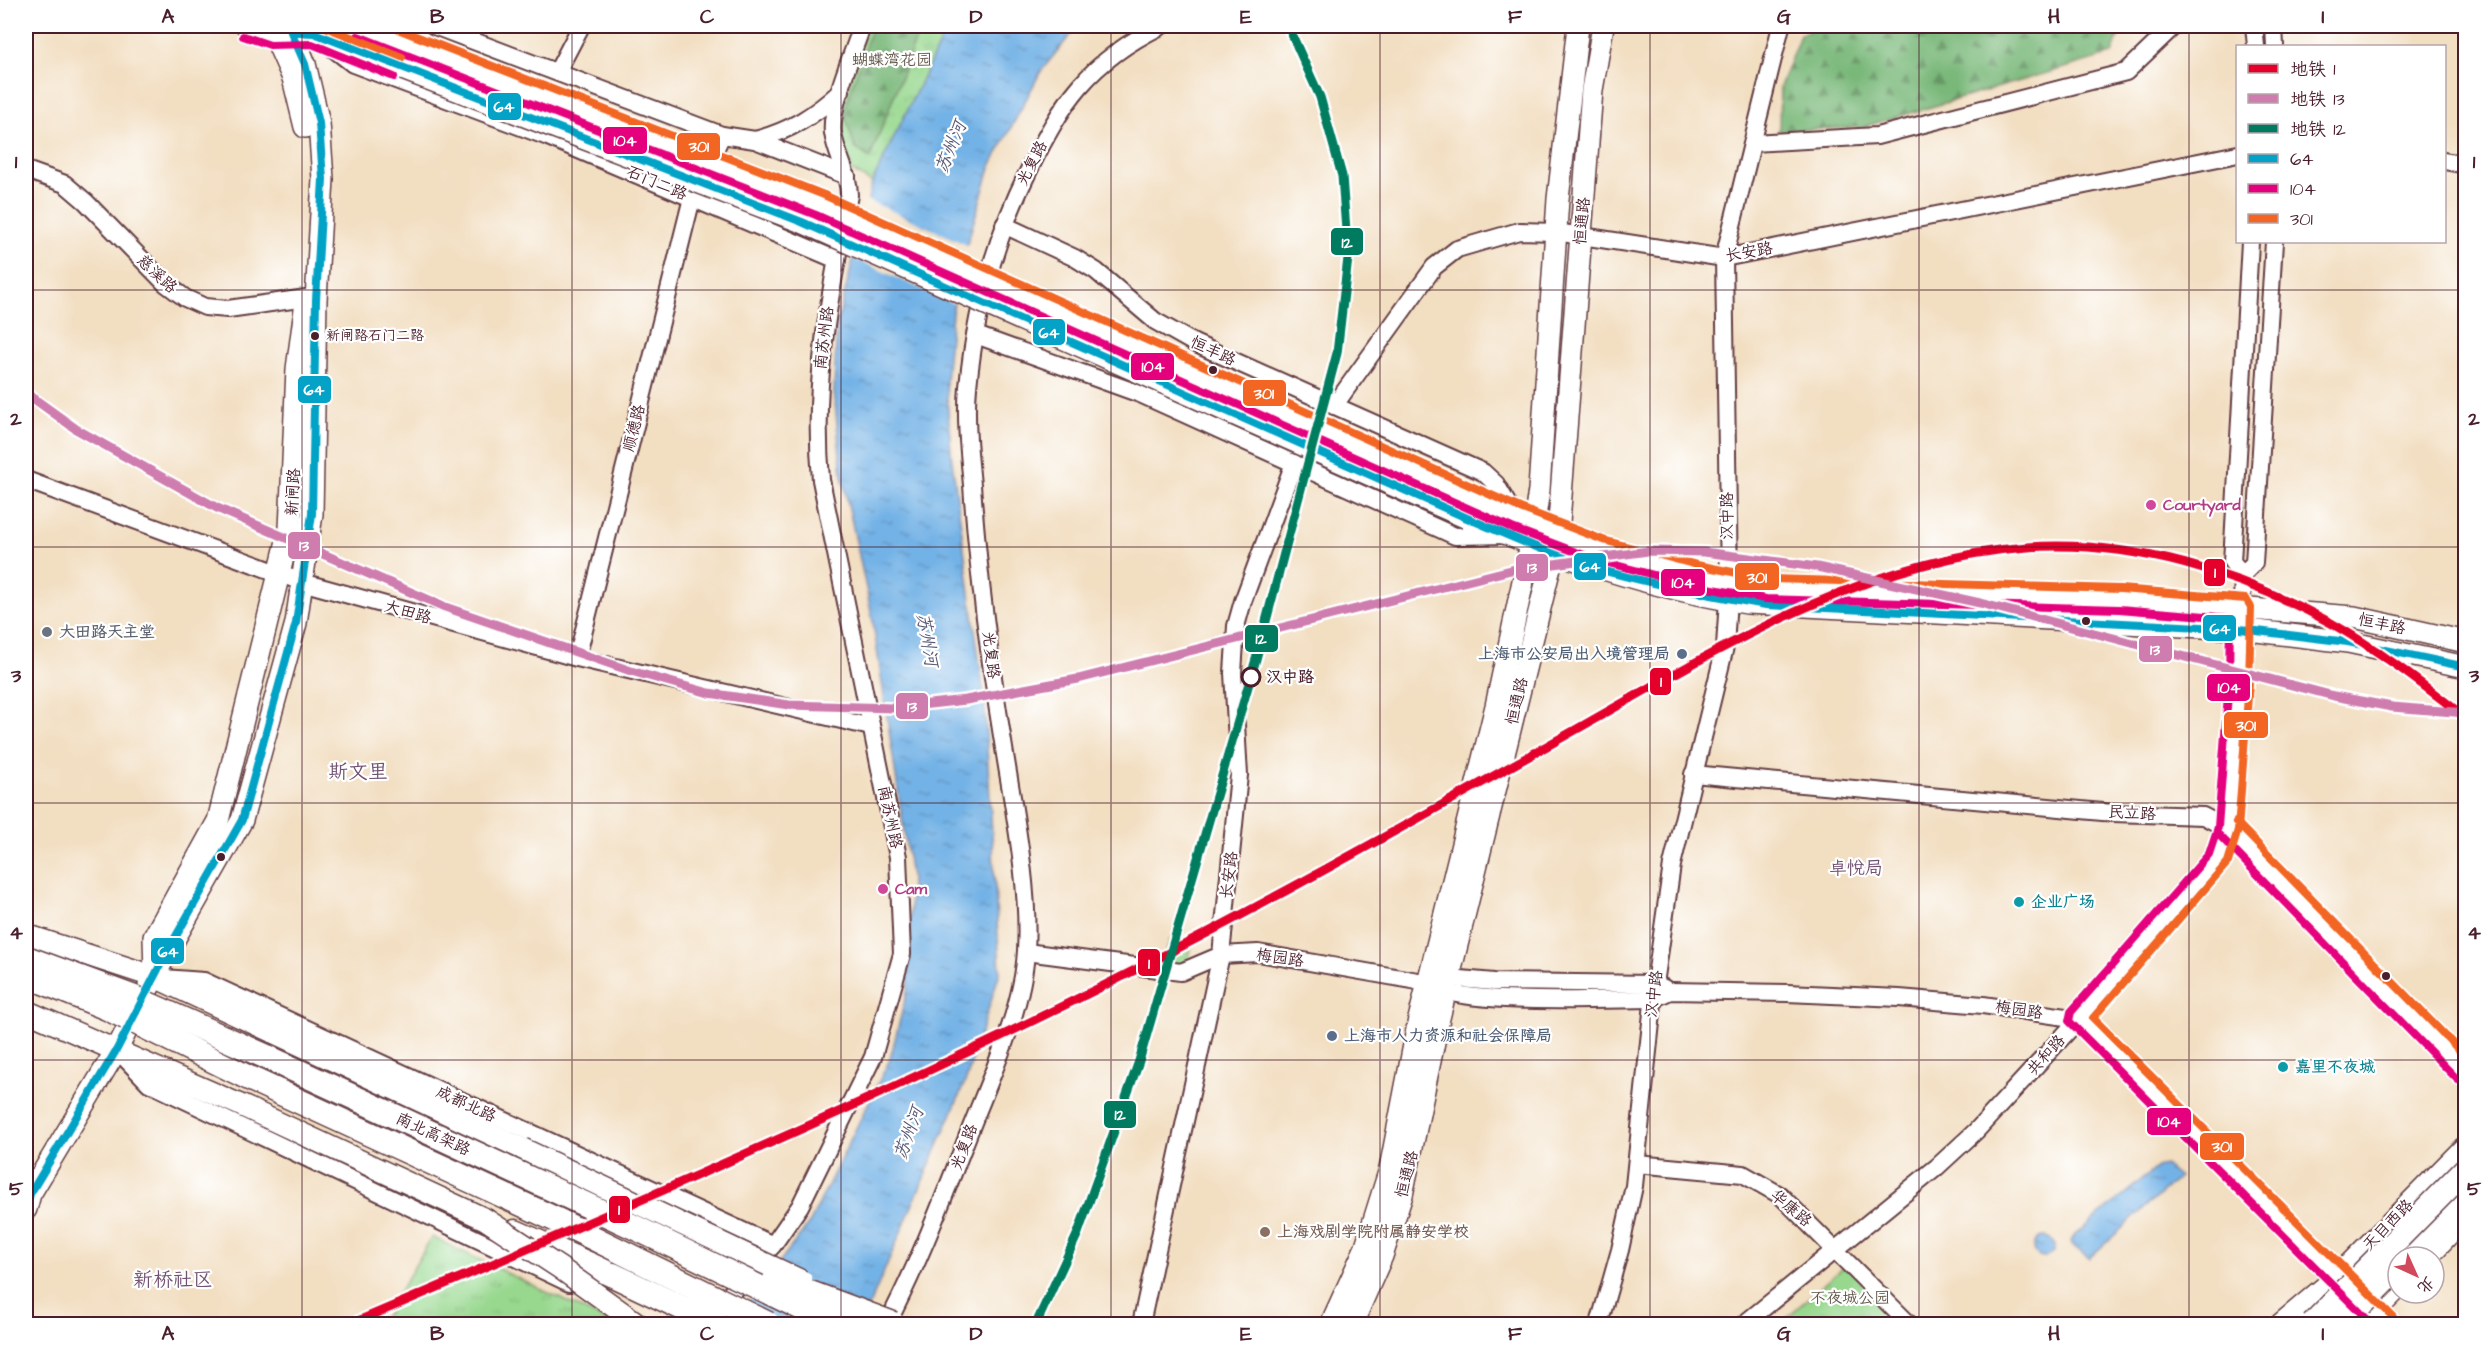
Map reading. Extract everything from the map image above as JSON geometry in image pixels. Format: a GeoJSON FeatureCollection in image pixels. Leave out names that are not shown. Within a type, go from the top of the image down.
{"type":"FeatureCollection","features":[{"type":"Feature","properties":{"kind":"highway","name":"南北高架路"},"geometry":{"type":"LineString","coordinates":[[26,958],[153,1006],[634,1227],[835,1324]]}},
{"type":"Feature","properties":{"kind":"highway","name":"南北高架路"},"geometry":{"type":"LineString","coordinates":[[26,975],[107,1008],[768,1324]]}},
{"type":"Feature","properties":{"kind":"highway"},"geometry":{"type":"LineString","coordinates":[[2313,1324],[2466,1169]]}},
{"type":"Feature","properties":{"kind":"highway"},"geometry":{"type":"LineString","coordinates":[[2421,1245],[2466,1199]]}},
{"type":"Feature","properties":{"kind":"highway"},"geometry":{"type":"LineString","coordinates":[[485,1219],[613,1275],[716,1324]]}},
{"type":"Feature","properties":{"kind":"highway"},"geometry":{"type":"LineString","coordinates":[[634,1227],[894,1324]]}},
{"type":"Feature","properties":{"kind":"highway"},"geometry":{"type":"LineString","coordinates":[[620,1252],[741,1324]]}},
{"type":"Feature","properties":{"kind":"highway"},"geometry":{"type":"LineString","coordinates":[[2342,1324],[2386,1280]]}},
{"type":"Feature","properties":{"kind":"main road","name":"石门二路"},"geometry":{"type":"LineString","coordinates":[[247,26],[314,33],[355,51],[802,222],[1471,509]]}},
{"type":"Feature","properties":{"kind":"main road"},"geometry":{"type":"LineString","coordinates":[[364,26],[820,205],[1471,509]]}},
{"type":"Feature","properties":{"kind":"main road","name":"恒通路"},"geometry":{"type":"LineString","coordinates":[[1352,1324],[1382,1256],[1402,1195],[1496,706],[1523,531],[1542,455],[1556,232],[1566,114],[1578,26]]}},
{"type":"Feature","properties":{"kind":"main road","name":"恒通路"},"geometry":{"type":"LineString","coordinates":[[1331,1324],[1357,1268],[1378,1212],[1395,1149],[1414,1043],[1441,985],[1556,545],[1592,90],[1603,26]]}},
{"type":"Feature","properties":{"kind":"main road","name":"新闸路"},"geometry":{"type":"LineString","coordinates":[[26,1209],[30,1194],[117,1049],[242,820],[296,623],[312,514],[310,183],[305,124],[281,29]]}},
{"type":"Feature","properties":{"kind":"main road","name":"新闸路"},"geometry":{"type":"LineString","coordinates":[[155,977],[154,937],[218,821],[279,574],[292,510],[297,369],[311,299]]}},
{"type":"Feature","properties":{"kind":"main road","name":"恒丰路"},"geometry":{"type":"LineString","coordinates":[[1471,509],[1556,545],[1592,567],[1814,608],[2090,619],[2354,617],[2466,642]]}},
{"type":"Feature","properties":{"kind":"main road","name":"恒丰路"},"geometry":{"type":"LineString","coordinates":[[2241,618],[2466,667]]}},
{"type":"Feature","properties":{"kind":"main road","name":"成都北路"},"geometry":{"type":"LineString","coordinates":[[26,935],[155,977],[894,1324]]}},
{"type":"Feature","properties":{"kind":"main road"},"geometry":{"type":"LineString","coordinates":[[26,1011],[117,1049],[485,1219],[560,1268],[638,1324]]}},
{"type":"Feature","properties":{"kind":"main road","name":"天目西路"},"geometry":{"type":"LineString","coordinates":[[2281,1324],[2337,1277],[2466,1146]]}},
{"type":"Feature","properties":{"kind":"main road"},"geometry":{"type":"LineString","coordinates":[[2438,1245],[2466,1216]]}},
{"type":"Feature","properties":{"kind":"main road"},"geometry":{"type":"LineString","coordinates":[[2374,1321],[2386,1304]]}},
{"type":"Feature","properties":{"kind":"street"},"geometry":{"type":"LineString","coordinates":[[434,26],[722,135],[755,140],[848,176]]}},
{"type":"Feature","properties":{"kind":"street"},"geometry":{"type":"LineString","coordinates":[[557,72],[582,26]]}},
{"type":"Feature","properties":{"kind":"street"},"geometry":{"type":"LineString","coordinates":[[848,176],[835,142],[832,121],[862,26]]}},
{"type":"Feature","properties":{"kind":"street","name":"光复路"},"geometry":{"type":"LineString","coordinates":[[887,1324],[948,1187],[985,1093],[1017,997],[1026,952],[1020,856],[975,531],[968,389],[985,283],[1004,225],[1061,109],[1092,70],[1142,35],[1161,26]]}},
{"type":"Feature","properties":{"kind":"street","name":"汉中路"},"geometry":{"type":"LineString","coordinates":[[1599,1324],[1620,1250],[1637,1164],[1654,991],[1672,865],[1725,646],[1729,591],[1724,258],[1781,26]]}},
{"type":"Feature","properties":{"kind":"street"},"geometry":{"type":"LineString","coordinates":[[1753,143],[1877,136],[2126,72],[2174,26]]}},
{"type":"Feature","properties":{"kind":"street"},"geometry":{"type":"LineString","coordinates":[[2254,26],[2256,45]]}},
{"type":"Feature","properties":{"kind":"street"},"geometry":{"type":"LineString","coordinates":[[2274,26],[2275,45]]}},
{"type":"Feature","properties":{"kind":"street","name":"石门二路"},"geometry":{"type":"LineString","coordinates":[[314,33],[353,64],[548,137],[837,260]]}},
{"type":"Feature","properties":{"kind":"street"},"geometry":{"type":"LineString","coordinates":[[755,140],[778,134],[798,124],[819,111],[841,90]]}},
{"type":"Feature","properties":{"kind":"street","name":"顺德路"},"geometry":{"type":"LineString","coordinates":[[577,658],[692,198],[722,135]]}},
{"type":"Feature","properties":{"kind":"street","name":"长安路"},"geometry":{"type":"LineString","coordinates":[[1334,406],[1434,267],[1449,254],[1473,242],[1519,231],[1556,232],[1724,258],[2236,154]]}},
{"type":"Feature","properties":{"kind":"street"},"geometry":{"type":"LineString","coordinates":[[2446,161],[2466,165]]}},
{"type":"Feature","properties":{"kind":"street","name":"慈溪路"},"geometry":{"type":"LineString","coordinates":[[26,170],[65,184],[86,202],[165,283],[184,298],[205,307],[228,309],[311,299]]}},
{"type":"Feature","properties":{"kind":"street","name":"南苏州路"},"geometry":{"type":"LineString","coordinates":[[702,1324],[731,1296],[773,1245],[800,1206],[873,1057],[902,954],[898,857],[822,480],[818,441],[821,351],[849,195],[848,176]]}},
{"type":"Feature","properties":{"kind":"street","name":"恒丰路"},"geometry":{"type":"LineString","coordinates":[[976,335],[1131,390],[1455,536],[1523,531],[1496,484],[1483,472],[1194,344],[1155,321],[1104,278],[1075,258],[1004,225]]}},
{"type":"Feature","properties":{"kind":"street"},"geometry":{"type":"LineString","coordinates":[[2250,243],[2232,562],[2243,574],[2254,563],[2274,243]]}},
{"type":"Feature","properties":{"kind":"street","name":"长安路"},"geometry":{"type":"LineString","coordinates":[[1141,1324],[1221,955],[1239,775],[1233,673],[1236,626],[1242,601],[1294,463]]}},
{"type":"Feature","properties":{"kind":"street","name":"大田路"},"geometry":{"type":"LineString","coordinates":[[26,480],[302,582],[577,658],[871,727]]}},
{"type":"Feature","properties":{"kind":"street","name":"共和路"},"geometry":{"type":"LineString","coordinates":[[1744,1324],[1957,1150],[2079,1019],[2218,859],[2228,829],[2243,574]]}},
{"type":"Feature","properties":{"kind":"street","name":"民立路"},"geometry":{"type":"LineString","coordinates":[[1693,774],[2114,813],[2203,816],[2228,829],[2466,1072]]}},
{"type":"Feature","properties":{"kind":"street","name":"梅园路"},"geometry":{"type":"LineString","coordinates":[[1026,952],[1181,972],[1221,955],[1258,953],[1441,985],[1494,998],[1654,991],[1787,993],[1899,998],[1983,1005],[2079,1019]]}},
{"type":"Feature","properties":{"kind":"street","name":"成都北路"},"geometry":{"type":"LineString","coordinates":[[155,977],[204,981],[773,1245]]}},
{"type":"Feature","properties":{"kind":"street"},"geometry":{"type":"LineString","coordinates":[[2079,1019],[2337,1277],[2374,1321]]}},
{"type":"Feature","properties":{"kind":"street"},"geometry":{"type":"LineString","coordinates":[[117,1049],[149,1083],[651,1324]]}},
{"type":"Feature","properties":{"kind":"street","name":"华康路"},"geometry":{"type":"LineString","coordinates":[[1637,1164],[1743,1174],[1780,1195],[1909,1324]]}},
{"type":"Feature","properties":{"kind":"green space","name":"蝴蝶湾花园"},"geometry":{"type":"Polygon","coordinates":[[[867,26],[948,26],[872,183],[852,171],[837,123],[867,26]]]}},
{"type":"Feature","properties":{"kind":"green space"},"geometry":{"type":"Polygon","coordinates":[[[872,26],[921,26],[870,158],[855,148],[844,112],[872,26]]]}},
{"type":"Feature","properties":{"kind":"green space"},"geometry":{"type":"Polygon","coordinates":[[[1821,26],[1908,26],[1946,35],[2122,27],[2112,54],[1863,127],[1779,131],[1780,87],[1800,35],[1821,26]]]}},
{"type":"Feature","properties":{"kind":"green space"},"geometry":{"type":"Polygon","coordinates":[[[1170,940],[1191,944],[1186,966],[1163,961],[1170,940]]]}},
{"type":"Feature","properties":{"kind":"green space"},"geometry":{"type":"Polygon","coordinates":[[[432,1237],[613,1324],[386,1324],[382,1321],[432,1237]]]}},
{"type":"Feature","properties":{"kind":"green space","name":"不夜城公园"},"geometry":{"type":"Polygon","coordinates":[[[1852,1260],[1912,1324],[1779,1324],[1852,1260]]]}},
{"type":"Feature","properties":{"kind":"water","name":"苏州河"},"geometry":{"type":"Polygon","coordinates":[[[948,26],[1078,26],[1041,71],[990,168],[967,244],[952,313],[946,381],[951,453],[984,696],[1000,972],[966,1080],[870,1304],[858,1324],[732,1324],[810,1222],[890,1059],[908,988],[911,877],[872,616],[842,476],[834,392],[835,365],[837,324],[872,183],[948,26]]]}},
{"type":"Feature","properties":{"kind":"water"},"geometry":{"type":"Polygon","coordinates":[[[2165,1165],[2179,1177],[2089,1258],[2073,1246],[2071,1241],[2075,1235],[2157,1167],[2165,1165]]]}},
{"type":"Feature","properties":{"kind":"water"},"geometry":{"type":"Polygon","coordinates":[[[2044,1237],[2051,1240],[2054,1247],[2051,1254],[2044,1257],[2037,1254],[2034,1247],[2037,1240],[2044,1237]]]}},
{"type":"Feature","properties":{"kind":"pier"},"geometry":{"type":"Polygon","coordinates":[[[865,199],[969,246],[957,305],[849,256],[865,199]]]}},
{"type":"Feature","properties":{"kind":"metro line","name":"12"},"geometry":{"type":"LineString","coordinates":[[1036,1324],[1078,1233],[1139,1061],[1256,659],[1337,353],[1348,258],[1342,176],[1320,97],[1288,26]]}},
{"type":"Feature","properties":{"kind":"metro line","name":"13"},"geometry":{"type":"LineString","coordinates":[[26,393],[76,429],[217,508],[445,607],[631,671],[709,693],[789,705],[893,708],[966,700],[1078,679],[1511,570],[1648,551],[1704,552],[1817,567],[1980,603],[2334,696],[2392,707],[2466,713]]}},
{"type":"Feature","properties":{"kind":"metro line","name":"1"},"geometry":{"type":"LineString","coordinates":[[351,1324],[771,1142],[1082,997],[1324,870],[1723,647],[1841,592],[1902,571],[1964,555],[2028,547],[2067,546],[2107,549],[2185,564],[2260,589],[2331,623],[2383,656],[2466,718]]}},
{"type":"Feature","properties":{"kind":"transit line","name":"301"},"geometry":{"type":"LineString","coordinates":[[323,26],[402,57]]}},
{"type":"Feature","properties":{"kind":"transit line","name":"301"},"geometry":{"type":"LineString","coordinates":[[390,26],[824,195],[1520,508],[1603,540],[1697,565],[1768,579],[2120,589],[2246,599],[2251,607],[2249,683],[2238,830],[2228,862],[2093,1018],[2393,1317]]}},
{"type":"Feature","properties":{"kind":"transit line","name":"64"},"geometry":{"type":"LineString","coordinates":[[26,1209],[30,1194],[117,1049],[167,952],[242,820],[296,623],[312,514],[316,300],[323,179],[319,123],[305,64],[291,32],[314,33],[802,222],[1467,518],[1591,567],[1678,589],[1766,605],[2240,629],[2348,642],[2466,667]]}},
{"type":"Feature","properties":{"kind":"transit line","name":"104"},"geometry":{"type":"LineString","coordinates":[[243,36],[270,45],[312,44],[394,77]]}},
{"type":"Feature","properties":{"kind":"transit line","name":"104"},"geometry":{"type":"LineString","coordinates":[[358,36],[816,215],[1512,528],[1597,560],[1692,585],[1766,599],[2119,609],[2230,618],[2229,681],[2218,827],[2209,854],[2071,1012],[2069,1021],[2372,1324]]}},
{"type":"Feature","properties":{"kind":"transit line","name":"301"},"geometry":{"type":"LineString","coordinates":[[2236,822],[2466,1057]]}},
{"type":"Feature","properties":{"kind":"transit line","name":"104"},"geometry":{"type":"LineString","coordinates":[[2220,836],[2458,1080]]}},
{"type":"Feature","properties":{"kind":"place","name":"新闸路石门二路"},"geometry":{"type":"Point","coordinates":[315,336]}},
{"type":"Feature","properties":{"kind":"place","name":"Courtyard"},"geometry":{"type":"Point","coordinates":[2151,505]}},
{"type":"Feature","properties":{"kind":"place","name":"大田路天主堂"},"geometry":{"type":"Point","coordinates":[47,632]}},
{"type":"Feature","properties":{"kind":"place","name":"上海市公安局出入境管理局"},"geometry":{"type":"Point","coordinates":[1682,654]}},
{"type":"Feature","properties":{"kind":"place","name":"汉中路"},"geometry":{"type":"Point","coordinates":[1251,677]}},
{"type":"Feature","properties":{"kind":"place","name":"Cam"},"geometry":{"type":"Point","coordinates":[883,889]}},
{"type":"Feature","properties":{"kind":"place","name":"企业广场"},"geometry":{"type":"Point","coordinates":[2019,902]}},
{"type":"Feature","properties":{"kind":"place","name":"上海市人力资源和社会保障局"},"geometry":{"type":"Point","coordinates":[1332,1036]}},
{"type":"Feature","properties":{"kind":"place","name":"嘉里不夜城"},"geometry":{"type":"Point","coordinates":[2283,1067]}},
{"type":"Feature","properties":{"kind":"place","name":"上海戏剧学院附属静安学校"},"geometry":{"type":"Point","coordinates":[1265,1232]}},
{"type":"Feature","properties":{"kind":"district","name":"斯文里"},"geometry":{"type":"Point","coordinates":[358,772]}},
{"type":"Feature","properties":{"kind":"district","name":"卓悦局"},"geometry":{"type":"Point","coordinates":[1856,868]}},
{"type":"Feature","properties":{"kind":"district","name":"新桥社区"},"geometry":{"type":"Point","coordinates":[173,1280]}}]}
